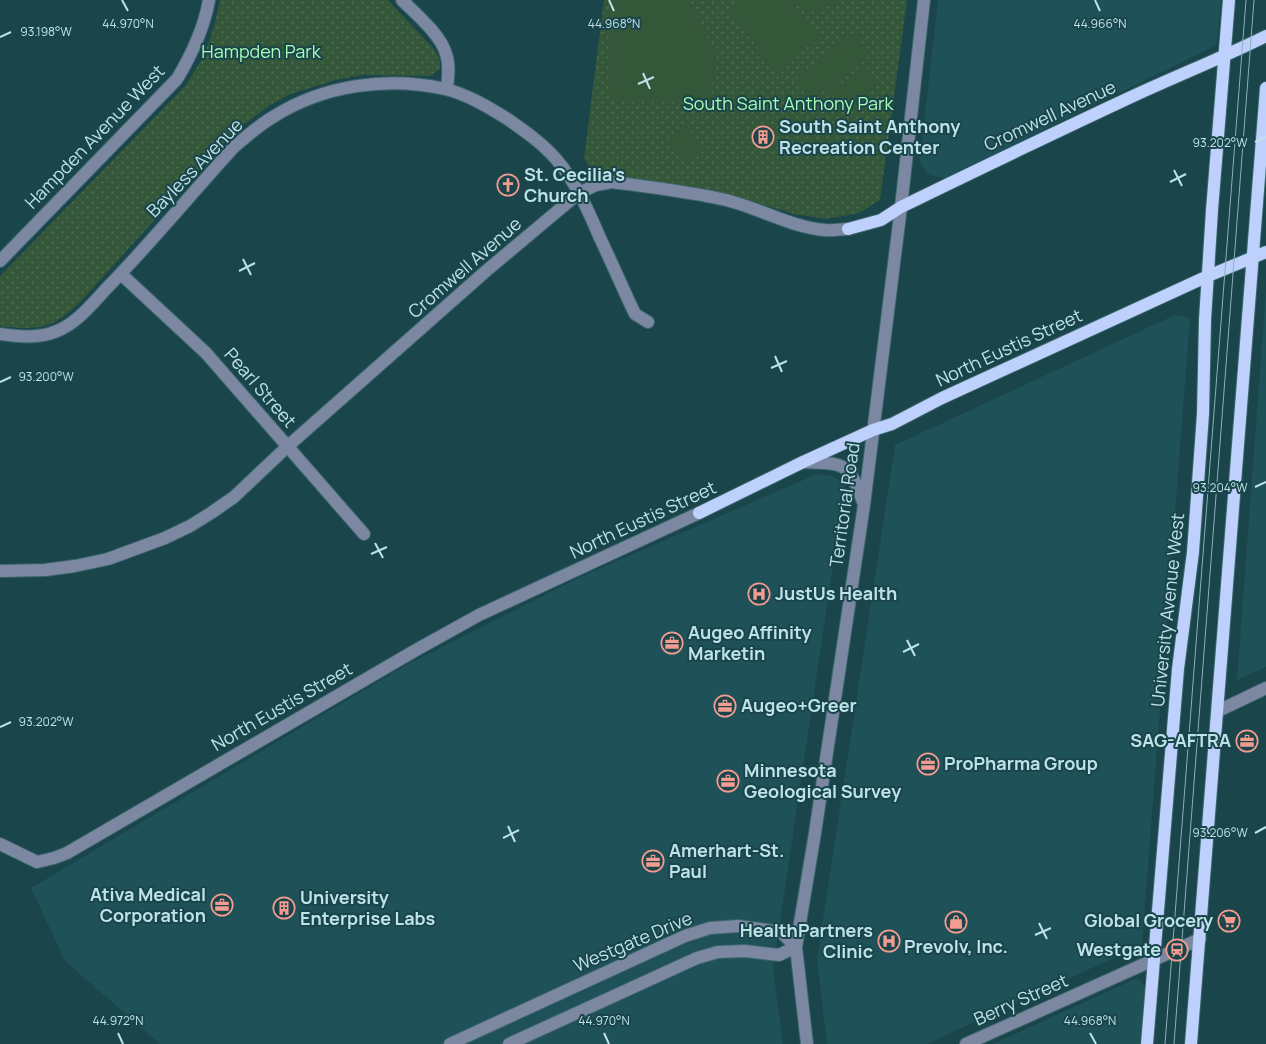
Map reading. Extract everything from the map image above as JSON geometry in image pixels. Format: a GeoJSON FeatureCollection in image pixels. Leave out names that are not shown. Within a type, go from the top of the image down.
{"type":"FeatureCollection","features":[{"type":"Feature","properties":{"kind":"main road","name":"University Avenue West"},"geometry":{"type":"LineString","coordinates":[[1147,1044],[1178,669],[1193,552],[1203,414],[1205,320],[1212,210],[1229,0]]}},
{"type":"Feature","properties":{"kind":"main road","name":"Cromwell Avenue"},"geometry":{"type":"LineString","coordinates":[[848,229],[881,220],[901,207],[1097,113],[1189,70],[1224,57],[1266,36]]}},
{"type":"Feature","properties":{"kind":"main road"},"geometry":{"type":"LineString","coordinates":[[1191,1044],[1266,88]]}},
{"type":"Feature","properties":{"kind":"main road","name":"North Eustis Street"},"geometry":{"type":"LineString","coordinates":[[699,513],[803,462],[873,430],[892,424],[942,398],[1208,276],[1266,252]]}},
{"type":"Feature","properties":{"kind":"street","name":"Hampden Avenue West"},"geometry":{"type":"LineString","coordinates":[[0,261],[177,79],[190,57],[200,34],[209,0]]}},
{"type":"Feature","properties":{"kind":"street"},"geometry":{"type":"LineString","coordinates":[[402,0],[443,45],[447,55],[448,68],[446,89]]}},
{"type":"Feature","properties":{"kind":"street","name":"Territorial Road"},"geometry":{"type":"LineString","coordinates":[[807,1044],[796,947],[864,505],[901,207],[924,0]]}},
{"type":"Feature","properties":{"kind":"street","name":"Bayless Avenue"},"geometry":{"type":"LineString","coordinates":[[0,334],[28,336],[48,334],[59,331],[73,321],[121,274],[234,147],[252,131],[274,116],[294,105],[318,96],[358,86],[399,83],[446,89],[489,108],[532,137],[556,159],[579,193],[635,314],[648,322]]}},
{"type":"Feature","properties":{"kind":"street","name":"Cromwell Avenue"},"geometry":{"type":"LineString","coordinates":[[0,571],[45,570],[108,559],[165,538],[190,526],[234,497],[288,446],[486,271],[579,193],[596,185],[612,182],[725,200],[779,219],[809,227],[825,230],[848,229]]}},
{"type":"Feature","properties":{"kind":"street","name":"Pearl Street"},"geometry":{"type":"LineString","coordinates":[[121,274],[206,352],[364,534]]}},
{"type":"Feature","properties":{"kind":"street"},"geometry":{"type":"LineString","coordinates":[[803,462],[838,464],[844,467],[853,477],[864,505]]}},
{"type":"Feature","properties":{"kind":"street","name":"North Eustis Street"},"geometry":{"type":"LineString","coordinates":[[0,844],[37,862],[54,858],[76,848],[479,615],[699,513]]}},
{"type":"Feature","properties":{"kind":"street"},"geometry":{"type":"LineString","coordinates":[[1218,711],[1266,688]]}},
{"type":"Feature","properties":{"kind":"street","name":"Westgate Drive"},"geometry":{"type":"LineString","coordinates":[[450,1044],[685,936],[710,928],[738,926],[781,932],[796,947]]}},
{"type":"Feature","properties":{"kind":"street","name":"Berry Street"},"geometry":{"type":"LineString","coordinates":[[966,1044],[1200,939]]}},
{"type":"Feature","properties":{"kind":"street"},"geometry":{"type":"LineString","coordinates":[[509,1044],[697,958],[718,952],[746,951],[779,955],[796,947]]}},
{"type":"Feature","properties":{"kind":"shaded area"},"geometry":{"type":"Polygon","coordinates":[[[938,0],[1221,0],[1217,40],[1215,45],[1209,49],[944,178],[926,172],[921,165],[920,159],[938,0]]]}},
{"type":"Feature","properties":{"kind":"shaded area"},"geometry":{"type":"Polygon","coordinates":[[[1266,289],[1266,667],[1237,680],[1266,289]]]}},
{"type":"Feature","properties":{"kind":"shaded area"},"geometry":{"type":"Polygon","coordinates":[[[1175,315],[1190,318],[1142,945],[927,1044],[827,1044],[817,959],[895,445],[1175,315]]]}},
{"type":"Feature","properties":{"kind":"shaded area"},"geometry":{"type":"Polygon","coordinates":[[[817,474],[833,476],[845,485],[773,969],[783,1044],[160,1044],[65,961],[31,888],[408,664],[578,578],[817,474]]]}},
{"type":"Feature","properties":{"kind":"shaded area"},"geometry":{"type":"Polygon","coordinates":[[[1135,979],[1141,981],[1145,988],[1140,1044],[993,1044],[1135,979]]]}},
{"type":"Feature","properties":{"kind":"green space","name":"Hampden Park"},"geometry":{"type":"Polygon","coordinates":[[[220,0],[388,0],[434,49],[440,61],[440,69],[430,76],[363,75],[336,80],[291,94],[270,105],[233,133],[83,299],[68,313],[44,326],[22,328],[0,326],[0,276],[185,86],[204,56],[220,0]]]}},
{"type":"Feature","properties":{"kind":"green space","name":"South Saint Anthony Park"},"geometry":{"type":"Polygon","coordinates":[[[604,0],[907,0],[880,200],[859,213],[826,219],[794,214],[713,190],[603,177],[591,170],[584,158],[604,0]]]}},
{"type":"Feature","properties":{"kind":"green space"},"geometry":{"type":"Polygon","coordinates":[[[610,0],[683,0],[693,7],[716,57],[710,100],[619,100],[608,91],[610,0]]]}},
{"type":"Feature","properties":{"kind":"green space"},"geometry":{"type":"Polygon","coordinates":[[[744,0],[789,0],[819,38],[776,71],[729,11],[744,0]]]}},
{"type":"Feature","properties":{"kind":"green space"},"geometry":{"type":"Polygon","coordinates":[[[791,0],[840,0],[828,7],[811,9],[792,3],[791,0]]]}},
{"type":"Feature","properties":{"kind":"green space"},"geometry":{"type":"Polygon","coordinates":[[[854,32],[871,54],[814,99],[797,77],[854,32]]]}},
{"type":"Feature","properties":{"kind":"green space"},"geometry":{"type":"Polygon","coordinates":[[[865,66],[878,84],[841,113],[827,95],[865,66]]]}},
{"type":"Feature","properties":{"kind":"green space"},"geometry":{"type":"Polygon","coordinates":[[[687,126],[703,146],[683,161],[668,141],[687,126]]]}},
{"type":"Feature","properties":{"kind":"tram line"},"geometry":{"type":"LineString","coordinates":[[1165,1044],[1246,0]]}},
{"type":"Feature","properties":{"kind":"tram line"},"geometry":{"type":"LineString","coordinates":[[1174,1044],[1254,0]]}},
{"type":"Feature","properties":{"kind":"place","name":"South Saint Anthony Recreation Center"},"geometry":{"type":"Point","coordinates":[763,137]}},
{"type":"Feature","properties":{"kind":"place","name":"St. Cecilia's Church"},"geometry":{"type":"Point","coordinates":[508,185]}},
{"type":"Feature","properties":{"kind":"place","name":"JustUs Health"},"geometry":{"type":"Point","coordinates":[759,594]}},
{"type":"Feature","properties":{"kind":"place","name":"Augeo Affinity Marketin"},"geometry":{"type":"Point","coordinates":[672,643]}},
{"type":"Feature","properties":{"kind":"place","name":"Augeo+Greer"},"geometry":{"type":"Point","coordinates":[725,706]}},
{"type":"Feature","properties":{"kind":"place","name":"SAG-AFTRA"},"geometry":{"type":"Point","coordinates":[1247,741]}},
{"type":"Feature","properties":{"kind":"place","name":"ProPharma Group"},"geometry":{"type":"Point","coordinates":[928,764]}},
{"type":"Feature","properties":{"kind":"place","name":"Minnesota Geological Survey"},"geometry":{"type":"Point","coordinates":[728,781]}},
{"type":"Feature","properties":{"kind":"place","name":"Amerhart-St. Paul"},"geometry":{"type":"Point","coordinates":[653,861]}},
{"type":"Feature","properties":{"kind":"place","name":"Ativa Medical Corporation"},"geometry":{"type":"Point","coordinates":[222,905]}},
{"type":"Feature","properties":{"kind":"place","name":"University Enterprise Labs"},"geometry":{"type":"Point","coordinates":[284,908]}},
{"type":"Feature","properties":{"kind":"place","name":"Global Grocery"},"geometry":{"type":"Point","coordinates":[1229,921]}},
{"type":"Feature","properties":{"kind":"place","name":"Prevolv, Inc."},"geometry":{"type":"Point","coordinates":[956,922]}},
{"type":"Feature","properties":{"kind":"place","name":"HealthPartners Clinic"},"geometry":{"type":"Point","coordinates":[889,941]}},
{"type":"Feature","properties":{"kind":"place","name":"Westgate"},"geometry":{"type":"Point","coordinates":[1177,950]}}]}
